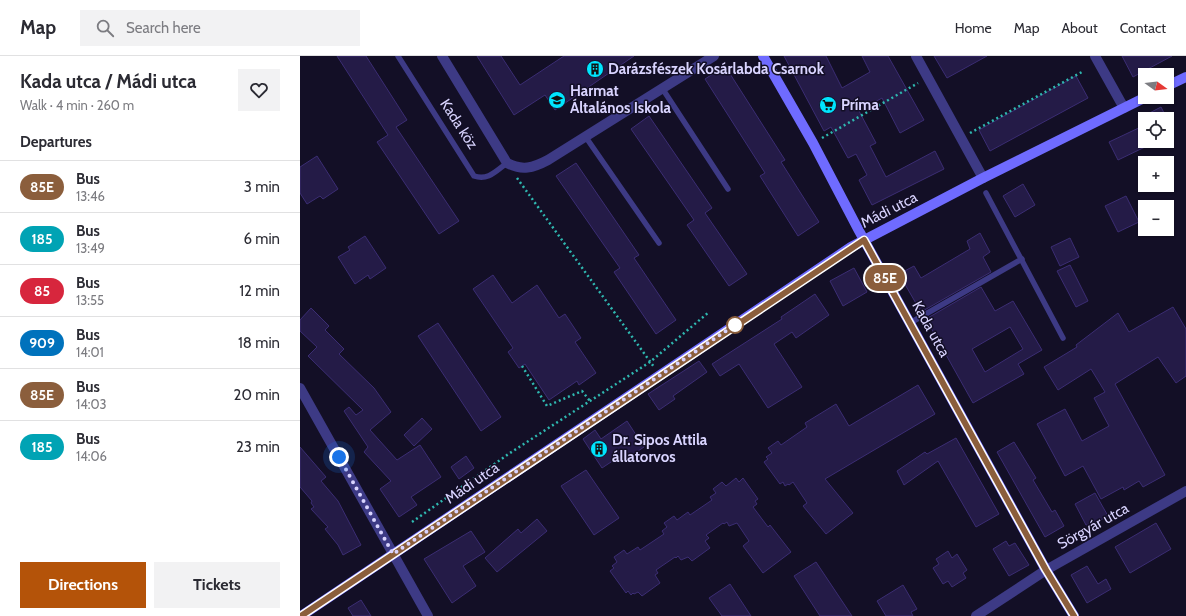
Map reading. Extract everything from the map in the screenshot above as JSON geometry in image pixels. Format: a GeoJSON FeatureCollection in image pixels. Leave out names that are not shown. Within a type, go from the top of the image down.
{"type":"FeatureCollection","features":[{"type":"Feature","properties":{"kind":"street","name":"Kada köz"},"geometry":{"type":"LineString","coordinates":[[442,56],[507,163]]}},
{"type":"Feature","properties":{"kind":"street"},"geometry":{"type":"LineString","coordinates":[[507,163],[515,167],[526,168],[537,166],[714,56]]}},
{"type":"Feature","properties":{"kind":"street","name":"Kada utca"},"geometry":{"type":"LineString","coordinates":[[763,56],[813,143],[864,240],[1046,570],[1074,616]]}},
{"type":"Feature","properties":{"kind":"street"},"geometry":{"type":"LineString","coordinates":[[916,56],[983,178]]}},
{"type":"Feature","properties":{"kind":"street"},"geometry":{"type":"LineString","coordinates":[[1095,56],[1124,108]]}},
{"type":"Feature","properties":{"kind":"street"},"geometry":{"type":"LineString","coordinates":[[1174,84],[1185,81]]}},
{"type":"Feature","properties":{"kind":"street","name":"Mádi utca"},"geometry":{"type":"LineString","coordinates":[[301,616],[864,240],[983,178],[1138,101]]}},
{"type":"Feature","properties":{"kind":"street"},"geometry":{"type":"LineString","coordinates":[[300,388],[428,616]]}},
{"type":"Feature","properties":{"kind":"street","name":"Sörgyár utca"},"geometry":{"type":"LineString","coordinates":[[976,616],[1046,570],[1186,491]]}},
{"type":"Feature","properties":{"kind":"lane","name":"Kada köz"},"geometry":{"type":"LineString","coordinates":[[398,56],[474,176],[482,178],[489,176],[507,163]]}},
{"type":"Feature","properties":{"kind":"lane"},"geometry":{"type":"LineString","coordinates":[[662,88],[728,189]]}},
{"type":"Feature","properties":{"kind":"lane"},"geometry":{"type":"LineString","coordinates":[[586,136],[659,243]]}},
{"type":"Feature","properties":{"kind":"lane"},"geometry":{"type":"LineString","coordinates":[[986,193],[1063,338]]}},
{"type":"Feature","properties":{"kind":"lane"},"geometry":{"type":"LineString","coordinates":[[910,323],[1022,259]]}},
{"type":"Feature","properties":{"kind":"path"},"geometry":{"type":"LineString","coordinates":[[961,138],[1082,72]]}},
{"type":"Feature","properties":{"kind":"path"},"geometry":{"type":"LineString","coordinates":[[813,143],[927,78]]}},
{"type":"Feature","properties":{"kind":"path"},"geometry":{"type":"LineString","coordinates":[[507,163],[660,376]]}},
{"type":"Feature","properties":{"kind":"path"},"geometry":{"type":"LineString","coordinates":[[412,522],[510,453],[650,362],[709,312]]}},
{"type":"Feature","properties":{"kind":"path"},"geometry":{"type":"LineString","coordinates":[[522,366],[547,406],[582,391],[590,401]]}},
{"type":"Feature","properties":{"kind":"building"},"geometry":{"type":"Polygon","coordinates":[[[337,56],[366,56],[407,120],[396,127],[459,221],[439,234],[377,142],[388,135],[337,56]]]}},
{"type":"Feature","properties":{"kind":"building"},"geometry":{"type":"Polygon","coordinates":[[[477,56],[501,56],[520,85],[564,56],[634,56],[555,110],[545,95],[514,115],[477,56]]]}},
{"type":"Feature","properties":{"kind":"building"},"geometry":{"type":"Polygon","coordinates":[[[784,56],[826,56],[842,88],[870,72],[862,56],[888,56],[924,120],[900,133],[882,98],[859,111],[876,143],[870,146],[886,177],[935,151],[944,169],[872,205],[859,180],[867,175],[856,154],[848,158],[831,127],[824,131],[784,56]]]}},
{"type":"Feature","properties":{"kind":"building"},"geometry":{"type":"Polygon","coordinates":[[[934,56],[987,56],[947,78],[934,56]]]}},
{"type":"Feature","properties":{"kind":"building"},"geometry":{"type":"Polygon","coordinates":[[[1122,56],[1172,56],[1150,68],[1138,68],[1138,74],[1133,77],[1122,56]]]}},
{"type":"Feature","properties":{"kind":"building"},"geometry":{"type":"Polygon","coordinates":[[[725,66],[785,160],[781,162],[819,222],[798,236],[760,176],[765,173],[705,79],[725,66]]]}},
{"type":"Feature","properties":{"kind":"building"},"geometry":{"type":"Polygon","coordinates":[[[1076,76],[1088,98],[990,151],[979,130],[1076,76]]]}},
{"type":"Feature","properties":{"kind":"building"},"geometry":{"type":"Polygon","coordinates":[[[1161,107],[1164,112],[1151,112],[1161,107]]]}},
{"type":"Feature","properties":{"kind":"building"},"geometry":{"type":"Polygon","coordinates":[[[649,116],[712,208],[705,213],[747,274],[729,286],[687,225],[694,220],[631,129],[649,116]]]}},
{"type":"Feature","properties":{"kind":"building"},"geometry":{"type":"Polygon","coordinates":[[[1138,128],[1138,148],[1143,148],[1118,160],[1109,142],[1138,128]]]}},
{"type":"Feature","properties":{"kind":"building"},"geometry":{"type":"Polygon","coordinates":[[[317,156],[338,189],[323,199],[320,196],[307,204],[300,193],[300,167],[317,156]]]}},
{"type":"Feature","properties":{"kind":"building"},"geometry":{"type":"Polygon","coordinates":[[[576,163],[639,255],[634,258],[676,320],[656,334],[614,272],[620,268],[556,176],[576,163]]]}},
{"type":"Feature","properties":{"kind":"building"},"geometry":{"type":"Polygon","coordinates":[[[1023,184],[1035,205],[1015,217],[1003,196],[1023,184]]]}},
{"type":"Feature","properties":{"kind":"building"},"geometry":{"type":"Polygon","coordinates":[[[1126,196],[1138,222],[1118,232],[1105,206],[1126,196]]]}},
{"type":"Feature","properties":{"kind":"building"},"geometry":{"type":"Polygon","coordinates":[[[980,233],[990,252],[983,257],[991,272],[921,312],[899,274],[914,266],[921,278],[970,249],[967,241],[980,233]]]}},
{"type":"Feature","properties":{"kind":"building"},"geometry":{"type":"Polygon","coordinates":[[[365,236],[386,268],[370,279],[368,275],[355,284],[338,257],[350,250],[348,247],[365,236]]]}},
{"type":"Feature","properties":{"kind":"building"},"geometry":{"type":"Polygon","coordinates":[[[1070,238],[1079,257],[1060,266],[1051,247],[1070,238]]]}},
{"type":"Feature","properties":{"kind":"building"},"geometry":{"type":"Polygon","coordinates":[[[1070,265],[1088,301],[1076,307],[1057,271],[1070,265]]]}},
{"type":"Feature","properties":{"kind":"building"},"geometry":{"type":"Polygon","coordinates":[[[854,268],[867,292],[843,306],[830,281],[854,268]]]}},
{"type":"Feature","properties":{"kind":"building"},"geometry":{"type":"Polygon","coordinates":[[[493,275],[512,303],[537,285],[559,318],[565,314],[581,338],[575,342],[596,373],[579,385],[577,381],[549,400],[525,364],[519,368],[508,352],[513,348],[473,289],[493,275]]]}},
{"type":"Feature","properties":{"kind":"building"},"geometry":{"type":"Polygon","coordinates":[[[981,287],[995,311],[1013,301],[1042,350],[1018,364],[1024,374],[973,403],[926,319],[981,287]],[[1010,327],[972,349],[985,372],[1023,349],[1010,327]]]}},
{"type":"Feature","properties":{"kind":"building"},"geometry":{"type":"Polygon","coordinates":[[[815,294],[829,315],[796,338],[792,332],[774,344],[802,387],[768,408],[739,364],[720,376],[712,364],[782,319],[781,317],[815,294]]]}},
{"type":"Feature","properties":{"kind":"building"},"geometry":{"type":"Polygon","coordinates":[[[1173,307],[1186,329],[1186,376],[1176,383],[1158,357],[1115,384],[1165,475],[1143,487],[1139,481],[1124,490],[1123,487],[1101,499],[1083,466],[1065,476],[1037,424],[1065,409],[1082,441],[1109,426],[1094,398],[1105,392],[1091,369],[1058,390],[1044,367],[1077,347],[1076,345],[1118,313],[1129,332],[1173,307]]]}},
{"type":"Feature","properties":{"kind":"building"},"geometry":{"type":"Polygon","coordinates":[[[311,308],[329,326],[325,330],[344,349],[339,354],[374,388],[391,412],[370,430],[397,460],[420,445],[441,477],[411,497],[417,505],[399,517],[380,489],[391,481],[364,452],[368,447],[344,411],[349,407],[356,415],[363,410],[308,356],[317,347],[300,331],[300,320],[311,308]]]}},
{"type":"Feature","properties":{"kind":"building"},"geometry":{"type":"Polygon","coordinates":[[[438,323],[501,417],[481,431],[418,336],[438,323]]]}},
{"type":"Feature","properties":{"kind":"building"},"geometry":{"type":"Polygon","coordinates":[[[699,361],[707,372],[673,396],[675,399],[659,410],[648,394],[699,361]]]}},
{"type":"Feature","properties":{"kind":"building"},"geometry":{"type":"Polygon","coordinates":[[[918,385],[935,414],[825,479],[853,513],[826,534],[803,506],[807,503],[793,482],[785,486],[783,482],[780,484],[764,462],[768,459],[766,457],[772,453],[768,448],[778,441],[781,445],[807,427],[805,423],[836,404],[849,426],[918,385]]]}},
{"type":"Feature","properties":{"kind":"building"},"geometry":{"type":"Polygon","coordinates":[[[422,418],[432,429],[414,446],[404,435],[422,418]]]}},
{"type":"Feature","properties":{"kind":"building"},"geometry":{"type":"Polygon","coordinates":[[[627,421],[644,447],[626,459],[623,454],[602,468],[583,439],[595,430],[601,439],[627,421]]]}},
{"type":"Feature","properties":{"kind":"building"},"geometry":{"type":"Polygon","coordinates":[[[956,438],[999,514],[976,527],[938,461],[904,485],[897,471],[925,452],[927,454],[956,438]]]}},
{"type":"Feature","properties":{"kind":"building"},"geometry":{"type":"Polygon","coordinates":[[[1014,442],[1036,478],[1033,480],[1052,512],[1055,510],[1064,526],[1045,537],[997,452],[1014,442]]]}},
{"type":"Feature","properties":{"kind":"building"},"geometry":{"type":"Polygon","coordinates":[[[300,447],[326,477],[321,481],[338,501],[361,545],[343,555],[338,545],[325,529],[328,527],[311,509],[314,507],[311,503],[312,501],[300,487],[300,447]]]}},
{"type":"Feature","properties":{"kind":"building"},"geometry":{"type":"Polygon","coordinates":[[[466,456],[474,468],[459,479],[451,467],[466,456]]]}},
{"type":"Feature","properties":{"kind":"building"},"geometry":{"type":"Polygon","coordinates":[[[586,470],[619,518],[594,535],[561,486],[586,470]]]}},
{"type":"Feature","properties":{"kind":"building"},"geometry":{"type":"Polygon","coordinates":[[[736,478],[739,482],[743,478],[758,499],[755,501],[757,504],[753,507],[768,527],[770,525],[791,552],[763,573],[743,546],[749,541],[737,523],[729,526],[727,522],[724,524],[723,523],[706,535],[709,538],[705,541],[710,548],[692,561],[688,557],[681,560],[678,556],[676,558],[675,557],[656,570],[658,573],[655,575],[660,583],[642,596],[638,592],[631,595],[628,591],[626,593],[610,571],[614,568],[612,566],[617,562],[614,557],[624,550],[627,554],[638,547],[640,550],[664,534],[662,531],[667,527],[664,523],[674,516],[677,520],[688,512],[690,515],[712,500],[710,497],[716,493],[713,489],[722,482],[726,486],[736,478]]]}},
{"type":"Feature","properties":{"kind":"building"},"geometry":{"type":"Polygon","coordinates":[[[1095,493],[1108,516],[1091,525],[1086,525],[1075,504],[1095,493]]]}},
{"type":"Feature","properties":{"kind":"building"},"geometry":{"type":"Polygon","coordinates":[[[537,519],[547,531],[497,572],[485,558],[518,529],[521,533],[537,519]]]}},
{"type":"Feature","properties":{"kind":"building"},"geometry":{"type":"Polygon","coordinates":[[[1156,523],[1171,549],[1130,573],[1115,547],[1156,523]]]}},
{"type":"Feature","properties":{"kind":"building"},"geometry":{"type":"Polygon","coordinates":[[[471,531],[485,552],[463,566],[476,586],[452,603],[424,559],[471,531]]]}},
{"type":"Feature","properties":{"kind":"building"},"geometry":{"type":"Polygon","coordinates":[[[1006,541],[1009,546],[1015,543],[1029,565],[1009,576],[993,549],[1006,541]]]}},
{"type":"Feature","properties":{"kind":"building"},"geometry":{"type":"Polygon","coordinates":[[[948,551],[952,558],[957,554],[967,570],[963,573],[966,578],[952,587],[948,581],[943,584],[933,568],[939,564],[936,559],[948,551]]]}},
{"type":"Feature","properties":{"kind":"building"},"geometry":{"type":"Polygon","coordinates":[[[816,562],[852,616],[820,616],[794,576],[816,562]]]}},
{"type":"Feature","properties":{"kind":"building"},"geometry":{"type":"Polygon","coordinates":[[[1087,566],[1098,584],[1106,579],[1111,589],[1087,603],[1071,575],[1087,566]]]}},
{"type":"Feature","properties":{"kind":"building"},"geometry":{"type":"Polygon","coordinates":[[[730,584],[751,616],[722,616],[709,598],[730,584]]]}},
{"type":"Feature","properties":{"kind":"building"},"geometry":{"type":"Polygon","coordinates":[[[903,585],[917,609],[911,612],[913,616],[886,616],[877,601],[903,585]]]}},
{"type":"Feature","properties":{"kind":"building"},"geometry":{"type":"Polygon","coordinates":[[[361,600],[371,616],[353,616],[348,608],[361,600]]]}},
{"type":"Feature","properties":{"kind":"bus line","name":"85E"},"geometry":{"type":"LineString","coordinates":[[301,616],[851,247],[864,240],[1046,570],[1074,616]]}},
{"type":"Feature","properties":{"kind":"place","name":"Darázsfészek Kosárlabda Csarnok"},"geometry":{"type":"Point","coordinates":[595,69]}},
{"type":"Feature","properties":{"kind":"place","name":"Harmat Általános Iskola"},"geometry":{"type":"Point","coordinates":[557,100]}},
{"type":"Feature","properties":{"kind":"place","name":"Príma"},"geometry":{"type":"Point","coordinates":[828,105]}},
{"type":"Feature","properties":{"kind":"place","name":"Dr. Sipos Attila állatorvos"},"geometry":{"type":"Point","coordinates":[599,449]}},
{"type":"Feature","properties":{"kind":"route"},"geometry":{"type":"LineString","coordinates":[[339,457],[393,554],[735,325]]}}]}
